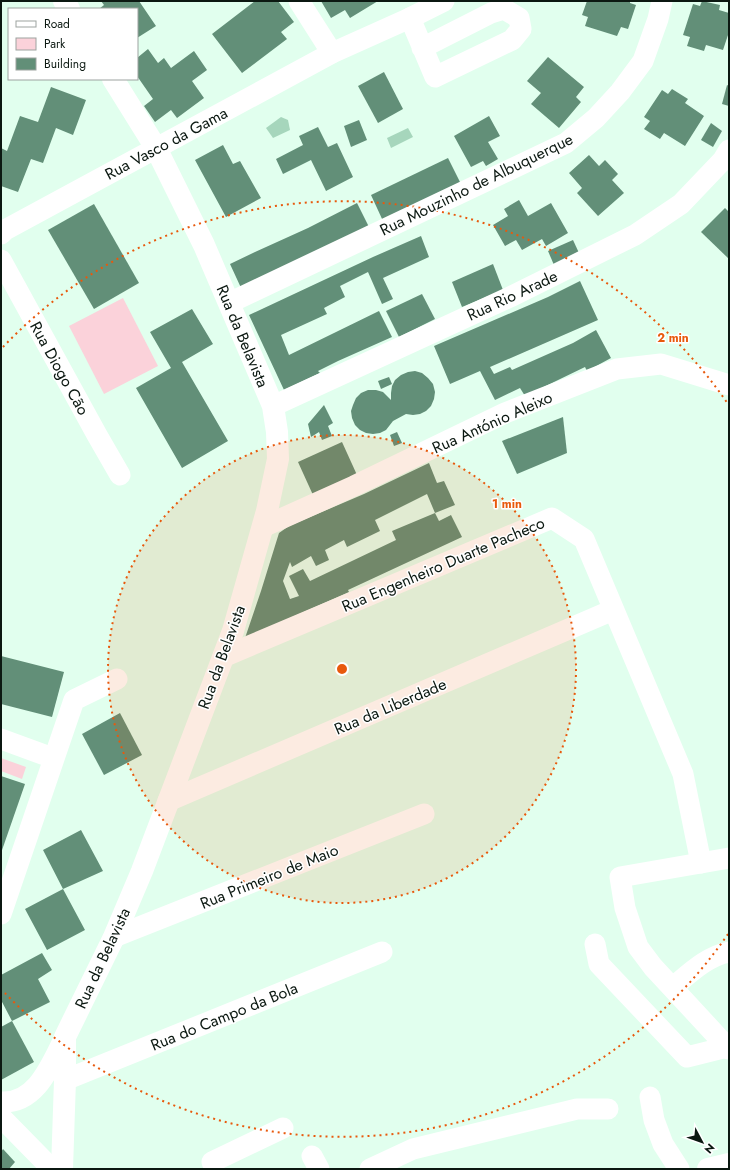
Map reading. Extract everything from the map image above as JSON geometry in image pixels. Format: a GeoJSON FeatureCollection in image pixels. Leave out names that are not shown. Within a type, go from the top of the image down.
{"type":"FeatureCollection","features":[{"type":"Feature","properties":{"kind":"street"},"geometry":{"type":"LineString","coordinates":[[300,1],[332,53]]}},
{"type":"Feature","properties":{"kind":"street","name":"Rua Vasco da Gama"},"geometry":{"type":"LineString","coordinates":[[1,234],[5,230],[332,53],[444,1]]}},
{"type":"Feature","properties":{"kind":"street","name":"Rua Mouzinho de Albuquerque"},"geometry":{"type":"LineString","coordinates":[[229,303],[566,143],[596,118],[620,92],[643,61],[658,19],[662,1]]}},
{"type":"Feature","properties":{"kind":"street"},"geometry":{"type":"LineString","coordinates":[[410,18],[422,48]]}},
{"type":"Feature","properties":{"kind":"street","name":"Rua da Belavista"},"geometry":{"type":"LineString","coordinates":[[62,1169],[65,1037],[114,937],[142,870],[233,631],[268,512],[278,459],[278,432],[273,406],[204,245],[156,148],[114,80]]}},
{"type":"Feature","properties":{"kind":"street","name":"Rua Rio Arade"},"geometry":{"type":"LineString","coordinates":[[273,406],[510,297],[635,235],[681,204],[727,158]]}},
{"type":"Feature","properties":{"kind":"street","name":"Rua Diogo Cão"},"geometry":{"type":"LineString","coordinates":[[1,260],[120,475]]}},
{"type":"Feature","properties":{"kind":"street"},"geometry":{"type":"LineString","coordinates":[[1,292],[22,299]]}},
{"type":"Feature","properties":{"kind":"street","name":"Rua António Aleixo"},"geometry":{"type":"LineString","coordinates":[[263,527],[354,486],[506,413],[617,369],[661,364],[729,385]]}},
{"type":"Feature","properties":{"kind":"street","name":"Rua Engenheiro Duarte Pacheco"},"geometry":{"type":"LineString","coordinates":[[223,657],[552,518],[584,539],[683,774],[701,863]]}},
{"type":"Feature","properties":{"kind":"street","name":"Rua da Liberdade"},"geometry":{"type":"LineString","coordinates":[[168,801],[613,610]]}},
{"type":"Feature","properties":{"kind":"street"},"geometry":{"type":"LineString","coordinates":[[1,914],[74,700],[117,679]]}},
{"type":"Feature","properties":{"kind":"street"},"geometry":{"type":"LineString","coordinates":[[1,739],[53,758]]}},
{"type":"Feature","properties":{"kind":"street","name":"Rua Primeiro de Maio"},"geometry":{"type":"LineString","coordinates":[[114,937],[424,814]]}},
{"type":"Feature","properties":{"kind":"street"},"geometry":{"type":"LineString","coordinates":[[728,1048],[653,967],[638,947],[625,908],[620,877],[729,858]]}},
{"type":"Feature","properties":{"kind":"street"},"geometry":{"type":"LineString","coordinates":[[595,944],[599,964],[687,1057],[728,1048]]}},
{"type":"Feature","properties":{"kind":"street","name":"Rua do Campo da Bola"},"geometry":{"type":"LineString","coordinates":[[65,1080],[382,952]]}},
{"type":"Feature","properties":{"kind":"street"},"geometry":{"type":"LineString","coordinates":[[672,987],[701,964],[722,953],[729,952]]}},
{"type":"Feature","properties":{"kind":"street"},"geometry":{"type":"LineString","coordinates":[[1,1102],[11,1102],[30,1093],[47,1074],[65,1037]]}},
{"type":"Feature","properties":{"kind":"street"},"geometry":{"type":"LineString","coordinates":[[650,1097],[654,1120],[663,1144],[679,1169]]}},
{"type":"Feature","properties":{"kind":"street"},"geometry":{"type":"LineString","coordinates":[[370,1169],[413,1149],[577,1109],[608,1109]]}},
{"type":"Feature","properties":{"kind":"street"},"geometry":{"type":"LineString","coordinates":[[1,1117],[52,1169]]}},
{"type":"Feature","properties":{"kind":"street"},"geometry":{"type":"LineString","coordinates":[[210,1167],[283,1128]]}},
{"type":"Feature","properties":{"kind":"street"},"geometry":{"type":"LineString","coordinates":[[708,1169],[729,1164]]}},
{"type":"Feature","properties":{"kind":"green space"},"geometry":{"type":"Polygon","coordinates":[[[123,298],[158,366],[104,394],[69,326],[123,298]]]}},
{"type":"Feature","properties":{"kind":"green space"},"geometry":{"type":"Polygon","coordinates":[[[1,758],[26,767],[22,779],[1,771],[1,758]]]}},
{"type":"Feature","properties":{"kind":"shaded area"},"geometry":{"type":"Polygon","coordinates":[[[281,117],[288,120],[290,130],[273,138],[266,128],[281,117]]]}},
{"type":"Feature","properties":{"kind":"shaded area"},"geometry":{"type":"Polygon","coordinates":[[[408,128],[413,137],[391,148],[387,138],[408,128]]]}},
{"type":"Feature","properties":{"kind":"building"},"geometry":{"type":"Polygon","coordinates":[[[101,1],[139,1],[156,26],[138,37],[138,8],[100,8],[104,5],[101,1]]]}},
{"type":"Feature","properties":{"kind":"building"},"geometry":{"type":"Polygon","coordinates":[[[255,1],[278,1],[294,22],[281,32],[287,39],[242,73],[212,34],[255,1]]]}},
{"type":"Feature","properties":{"kind":"building"},"geometry":{"type":"Polygon","coordinates":[[[321,1],[378,1],[350,18],[345,10],[331,18],[321,1]]]}},
{"type":"Feature","properties":{"kind":"building"},"geometry":{"type":"Polygon","coordinates":[[[587,1],[630,1],[630,3],[636,5],[628,29],[621,27],[617,36],[585,26],[588,17],[582,15],[587,1]]]}},
{"type":"Feature","properties":{"kind":"building"},"geometry":{"type":"Polygon","coordinates":[[[702,1],[720,5],[719,10],[729,13],[729,32],[723,50],[706,45],[704,51],[687,46],[690,37],[683,35],[693,4],[700,6],[702,1]]]}},
{"type":"Feature","properties":{"kind":"building"},"geometry":{"type":"Polygon","coordinates":[[[148,49],[158,63],[164,58],[171,68],[194,51],[207,70],[192,81],[204,98],[177,118],[171,110],[155,122],[144,106],[153,99],[138,77],[138,57],[148,49]]]}},
{"type":"Feature","properties":{"kind":"building"},"geometry":{"type":"Polygon","coordinates":[[[548,57],[584,87],[576,97],[581,102],[559,128],[531,104],[541,93],[527,81],[548,57]]]}},
{"type":"Feature","properties":{"kind":"building"},"geometry":{"type":"Polygon","coordinates":[[[384,72],[403,109],[378,123],[358,86],[384,72]]]}},
{"type":"Feature","properties":{"kind":"building"},"geometry":{"type":"Polygon","coordinates":[[[727,85],[729,86],[729,106],[722,104],[727,85]]]}},
{"type":"Feature","properties":{"kind":"building"},"geometry":{"type":"Polygon","coordinates":[[[51,87],[86,100],[73,135],[56,128],[43,163],[31,159],[18,192],[1,186],[1,148],[7,151],[20,116],[38,122],[51,87]]]}},
{"type":"Feature","properties":{"kind":"building"},"geometry":{"type":"Polygon","coordinates":[[[672,89],[688,99],[685,103],[704,116],[685,146],[664,133],[660,139],[644,129],[650,121],[644,117],[662,90],[668,94],[672,89]]]}},
{"type":"Feature","properties":{"kind":"building"},"geometry":{"type":"Polygon","coordinates":[[[489,116],[500,136],[488,142],[498,159],[486,166],[483,161],[471,167],[454,136],[489,116]]]}},
{"type":"Feature","properties":{"kind":"building"},"geometry":{"type":"Polygon","coordinates":[[[359,120],[367,140],[351,147],[344,126],[359,120]]]}},
{"type":"Feature","properties":{"kind":"building"},"geometry":{"type":"Polygon","coordinates":[[[711,123],[722,131],[713,147],[701,140],[711,123]]]}},
{"type":"Feature","properties":{"kind":"building"},"geometry":{"type":"Polygon","coordinates":[[[318,127],[328,147],[337,143],[353,177],[326,191],[311,160],[283,174],[276,159],[303,145],[299,136],[318,127]]]}},
{"type":"Feature","properties":{"kind":"building"},"geometry":{"type":"Polygon","coordinates":[[[223,145],[233,164],[240,161],[261,198],[226,217],[195,160],[223,145]]]}},
{"type":"Feature","properties":{"kind":"building"},"geometry":{"type":"Polygon","coordinates":[[[589,155],[599,166],[605,160],[618,174],[612,180],[624,193],[598,216],[577,193],[582,188],[569,173],[589,155]]]}},
{"type":"Feature","properties":{"kind":"building"},"geometry":{"type":"Polygon","coordinates":[[[448,158],[461,184],[383,221],[371,195],[448,158]]]}},
{"type":"Feature","properties":{"kind":"building"},"geometry":{"type":"Polygon","coordinates":[[[519,200],[528,216],[551,203],[568,233],[546,246],[542,239],[522,250],[516,240],[505,246],[493,225],[508,216],[504,209],[519,200]]]}},
{"type":"Feature","properties":{"kind":"building"},"geometry":{"type":"Polygon","coordinates":[[[357,203],[370,229],[242,290],[230,264],[308,228],[357,203]]]}},
{"type":"Feature","properties":{"kind":"building"},"geometry":{"type":"Polygon","coordinates":[[[94,204],[139,283],[94,309],[48,230],[94,204]]]}},
{"type":"Feature","properties":{"kind":"building"},"geometry":{"type":"Polygon","coordinates":[[[725,208],[729,212],[729,259],[701,232],[725,208]]]}},
{"type":"Feature","properties":{"kind":"building"},"geometry":{"type":"Polygon","coordinates":[[[421,236],[429,257],[383,278],[393,299],[382,304],[368,272],[340,286],[345,297],[324,308],[327,314],[281,335],[289,355],[379,311],[392,337],[338,361],[318,371],[320,373],[284,390],[249,315],[421,236]]]}},
{"type":"Feature","properties":{"kind":"building"},"geometry":{"type":"Polygon","coordinates":[[[573,240],[579,253],[554,265],[548,251],[573,240]]]}},
{"type":"Feature","properties":{"kind":"building"},"geometry":{"type":"Polygon","coordinates":[[[493,264],[503,290],[462,307],[452,282],[493,264]]]}},
{"type":"Feature","properties":{"kind":"building"},"geometry":{"type":"Polygon","coordinates":[[[580,281],[598,320],[490,367],[494,374],[510,367],[512,370],[573,343],[596,330],[611,358],[587,371],[585,367],[525,396],[520,388],[495,400],[480,371],[450,384],[434,346],[548,297],[580,281]]]}},
{"type":"Feature","properties":{"kind":"building"},"geometry":{"type":"Polygon","coordinates":[[[422,294],[435,319],[399,337],[386,311],[422,294]]]}},
{"type":"Feature","properties":{"kind":"building"},"geometry":{"type":"Polygon","coordinates":[[[192,309],[213,344],[182,362],[228,441],[182,468],[136,388],[171,368],[150,332],[192,309]]]}},
{"type":"Feature","properties":{"kind":"building"},"geometry":{"type":"Polygon","coordinates":[[[415,371],[422,373],[433,384],[435,392],[434,399],[431,406],[426,411],[420,414],[406,414],[393,421],[386,430],[380,433],[366,433],[355,425],[351,411],[356,398],[361,393],[368,390],[376,390],[383,392],[391,400],[392,386],[395,380],[401,375],[415,371]]]}},
{"type":"Feature","properties":{"kind":"building"},"geometry":{"type":"Polygon","coordinates":[[[389,377],[392,384],[381,389],[378,381],[389,377]]]}},
{"type":"Feature","properties":{"kind":"building"},"geometry":{"type":"Polygon","coordinates":[[[324,405],[333,423],[328,426],[332,436],[322,440],[319,432],[311,437],[308,424],[324,405]]]}},
{"type":"Feature","properties":{"kind":"building"},"geometry":{"type":"Polygon","coordinates":[[[563,417],[567,453],[517,474],[502,441],[563,417]]]}},
{"type":"Feature","properties":{"kind":"building"},"geometry":{"type":"Polygon","coordinates":[[[397,432],[402,443],[394,446],[390,435],[397,432]]]}},
{"type":"Feature","properties":{"kind":"building"},"geometry":{"type":"Polygon","coordinates":[[[342,442],[357,475],[313,495],[298,462],[342,442]]]}},
{"type":"Feature","properties":{"kind":"building"},"geometry":{"type":"Polygon","coordinates":[[[429,463],[437,483],[444,481],[455,505],[435,513],[439,521],[451,515],[462,537],[348,590],[349,592],[245,638],[279,533],[289,526],[364,494],[429,463]],[[427,494],[375,520],[380,531],[347,547],[344,540],[325,550],[329,560],[316,566],[311,556],[292,567],[290,562],[283,581],[290,599],[299,596],[289,576],[303,569],[310,581],[396,540],[392,531],[435,513],[427,494]]]}},
{"type":"Feature","properties":{"kind":"building"},"geometry":{"type":"Polygon","coordinates":[[[1,656],[64,672],[52,717],[1,704],[1,656]]]}},
{"type":"Feature","properties":{"kind":"building"},"geometry":{"type":"Polygon","coordinates":[[[120,713],[142,755],[104,775],[82,734],[120,713]]]}},
{"type":"Feature","properties":{"kind":"building"},"geometry":{"type":"Polygon","coordinates":[[[1,776],[25,784],[1,853],[1,776]]]}},
{"type":"Feature","properties":{"kind":"building"},"geometry":{"type":"Polygon","coordinates":[[[81,830],[103,871],[63,889],[43,850],[81,830]]]}},
{"type":"Feature","properties":{"kind":"building"},"geometry":{"type":"Polygon","coordinates":[[[63,889],[85,930],[47,950],[25,909],[63,889]]]}},
{"type":"Feature","properties":{"kind":"building"},"geometry":{"type":"Polygon","coordinates":[[[42,953],[52,970],[38,979],[50,1002],[12,1021],[1,1000],[1,975],[42,953]]]}},
{"type":"Feature","properties":{"kind":"building"},"geometry":{"type":"Polygon","coordinates":[[[12,1021],[34,1062],[1,1080],[1,1027],[12,1021]]]}},
{"type":"Feature","properties":{"kind":"building"},"geometry":{"type":"Polygon","coordinates":[[[3,1149],[15,1162],[9,1169],[1,1169],[1,1152],[3,1149]]]}}]}
